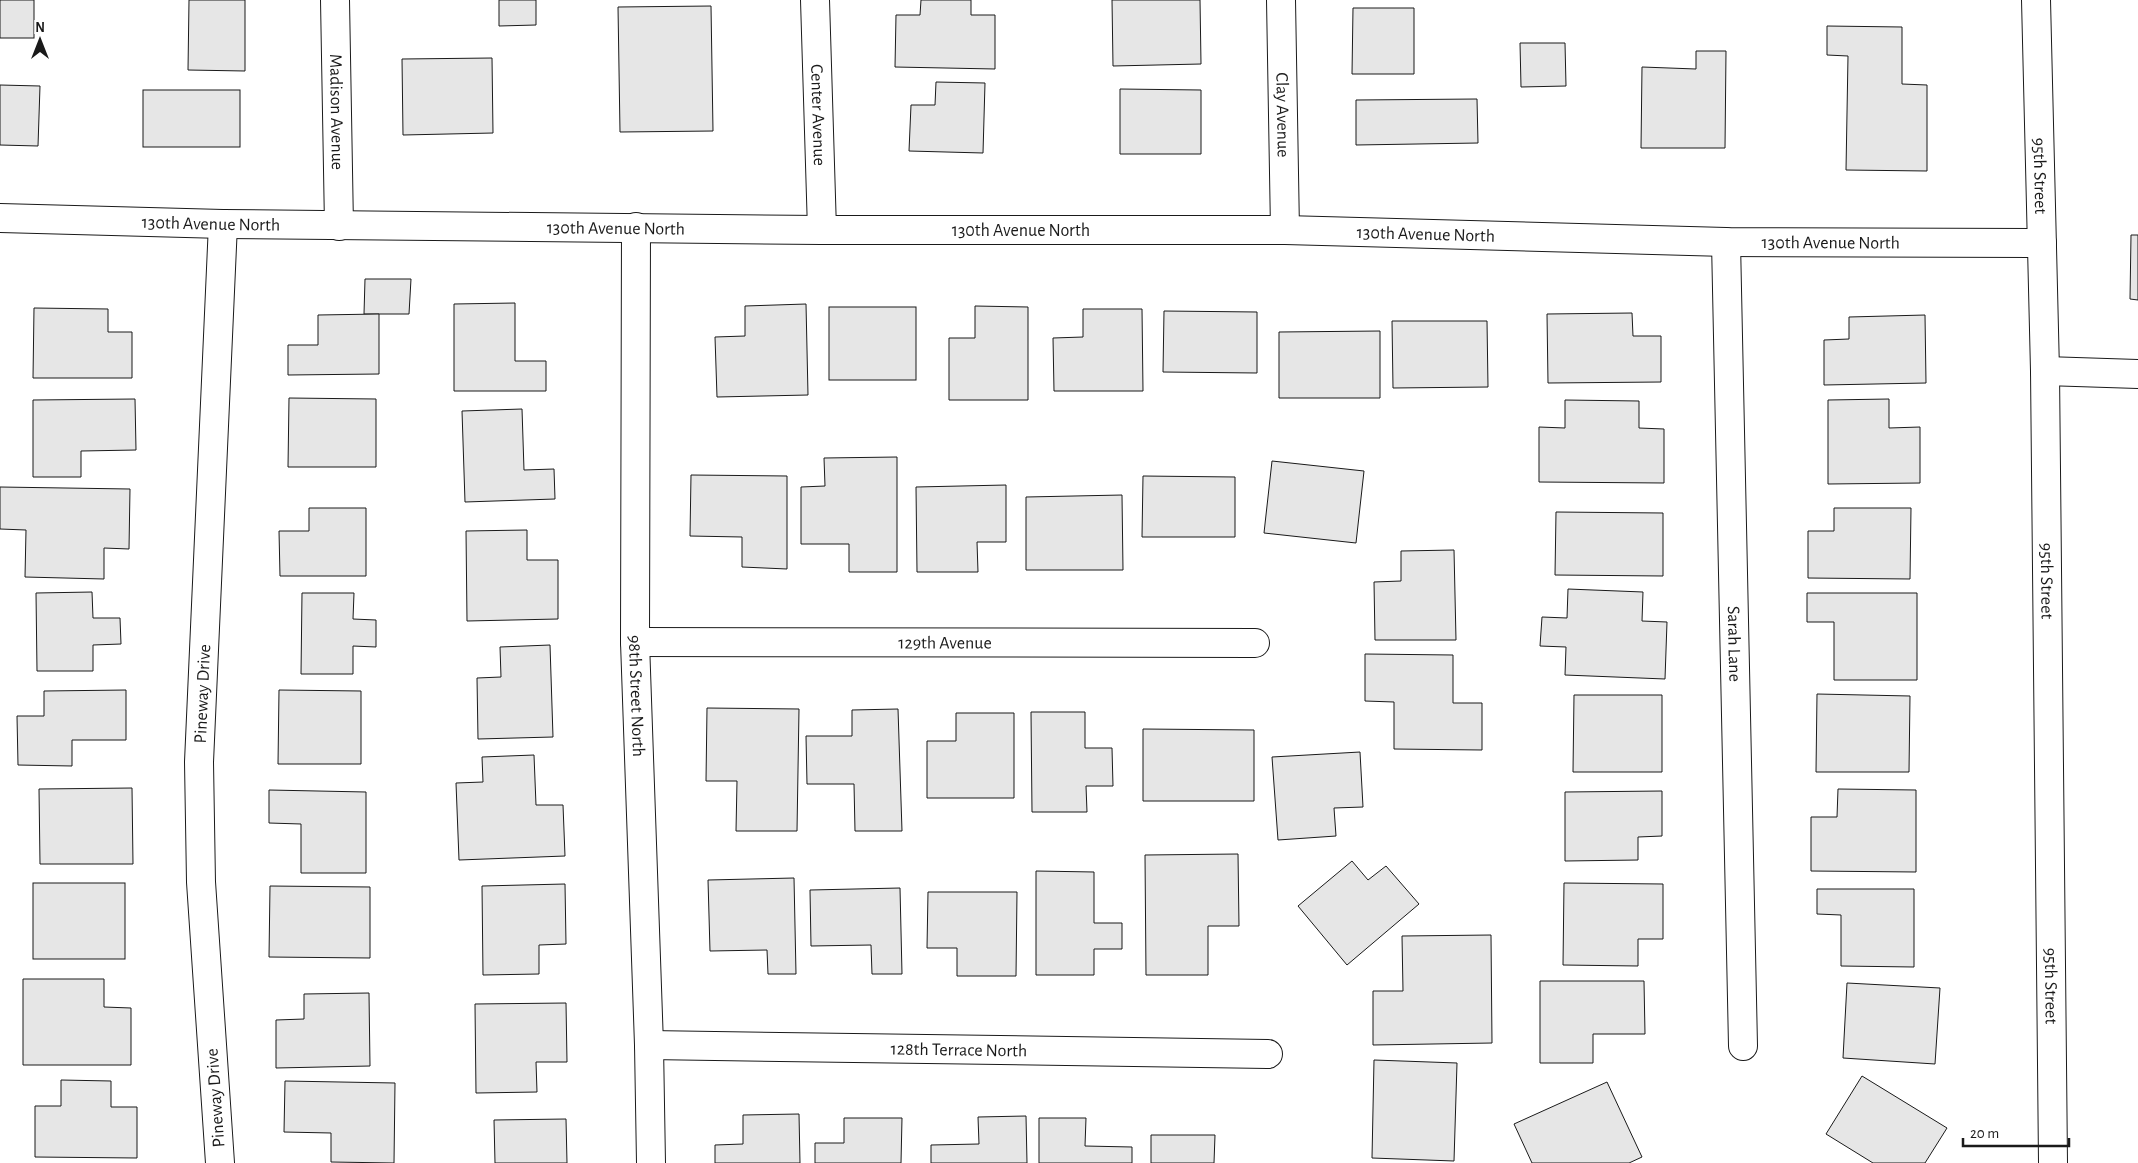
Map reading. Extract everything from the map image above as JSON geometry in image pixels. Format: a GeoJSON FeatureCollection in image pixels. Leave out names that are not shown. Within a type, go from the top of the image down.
{"type":"FeatureCollection","features":[{"type":"Feature","properties":{"kind":"street","name":"Madison Avenue"},"geometry":{"type":"LineString","coordinates":[[335,0],[339,226]]}},
{"type":"Feature","properties":{"kind":"street","name":"Center Avenue"},"geometry":{"type":"LineString","coordinates":[[816,0],[822,230]]}},
{"type":"Feature","properties":{"kind":"street","name":"Clay Avenue"},"geometry":{"type":"LineString","coordinates":[[1281,0],[1285,230]]}},
{"type":"Feature","properties":{"kind":"street","name":"95th Street"},"geometry":{"type":"LineString","coordinates":[[2036,0],[2045,371],[2053,1163]]}},
{"type":"Feature","properties":{"kind":"street","name":"130th Avenue North"},"geometry":{"type":"LineString","coordinates":[[0,218],[339,226],[822,230],[1285,230],[1726,242],[2042,243]]}},
{"type":"Feature","properties":{"kind":"street","name":"Pineway Drive"},"geometry":{"type":"LineString","coordinates":[[220,1163],[201,882],[199,762],[223,224]]}},
{"type":"Feature","properties":{"kind":"street","name":"98th Street North"},"geometry":{"type":"LineString","coordinates":[[636,227],[635,642],[649,1045],[650,1163]]}},
{"type":"Feature","properties":{"kind":"street","name":"Sarah Lane"},"geometry":{"type":"LineString","coordinates":[[1726,242],[1743,1046]]}},
{"type":"Feature","properties":{"kind":"street"},"geometry":{"type":"LineString","coordinates":[[2045,371],[2138,374]]}},
{"type":"Feature","properties":{"kind":"street","name":"129th Avenue"},"geometry":{"type":"LineString","coordinates":[[635,642],[1255,643]]}},
{"type":"Feature","properties":{"kind":"street","name":"128th Terrace North"},"geometry":{"type":"LineString","coordinates":[[649,1045],[1268,1054]]}},
{"type":"Feature","properties":{"kind":"building"},"geometry":{"type":"Polygon","coordinates":[[[0,0],[34,0],[34,38],[0,38],[0,0]]]}},
{"type":"Feature","properties":{"kind":"building"},"geometry":{"type":"Polygon","coordinates":[[[189,0],[245,0],[245,71],[188,70],[189,0]]]}},
{"type":"Feature","properties":{"kind":"building"},"geometry":{"type":"Polygon","coordinates":[[[499,0],[536,0],[536,25],[499,26],[499,0]]]}},
{"type":"Feature","properties":{"kind":"building"},"geometry":{"type":"Polygon","coordinates":[[[921,0],[971,0],[971,15],[995,15],[995,69],[895,67],[896,15],[920,15],[921,0]]]}},
{"type":"Feature","properties":{"kind":"building"},"geometry":{"type":"Polygon","coordinates":[[[1112,0],[1200,0],[1201,64],[1113,66],[1112,0]]]}},
{"type":"Feature","properties":{"kind":"building"},"geometry":{"type":"Polygon","coordinates":[[[711,6],[713,131],[620,132],[618,7],[711,6]]]}},
{"type":"Feature","properties":{"kind":"building"},"geometry":{"type":"Polygon","coordinates":[[[1353,8],[1414,8],[1414,74],[1352,74],[1353,8]]]}},
{"type":"Feature","properties":{"kind":"building"},"geometry":{"type":"Polygon","coordinates":[[[1827,26],[1902,27],[1902,84],[1927,85],[1927,171],[1846,170],[1848,56],[1827,55],[1827,26]]]}},
{"type":"Feature","properties":{"kind":"building"},"geometry":{"type":"Polygon","coordinates":[[[1520,43],[1565,43],[1566,86],[1521,87],[1520,43]]]}},
{"type":"Feature","properties":{"kind":"building"},"geometry":{"type":"Polygon","coordinates":[[[1696,51],[1726,51],[1725,148],[1641,148],[1642,67],[1696,69],[1696,51]]]}},
{"type":"Feature","properties":{"kind":"building"},"geometry":{"type":"Polygon","coordinates":[[[492,58],[493,133],[403,135],[402,59],[492,58]]]}},
{"type":"Feature","properties":{"kind":"building"},"geometry":{"type":"Polygon","coordinates":[[[936,82],[985,83],[983,153],[909,151],[911,105],[935,105],[936,82]]]}},
{"type":"Feature","properties":{"kind":"building"},"geometry":{"type":"Polygon","coordinates":[[[0,85],[40,86],[38,146],[0,145],[0,85]]]}},
{"type":"Feature","properties":{"kind":"building"},"geometry":{"type":"Polygon","coordinates":[[[1120,89],[1201,90],[1201,154],[1120,154],[1120,89]]]}},
{"type":"Feature","properties":{"kind":"building"},"geometry":{"type":"Polygon","coordinates":[[[143,90],[240,90],[240,147],[143,147],[143,90]]]}},
{"type":"Feature","properties":{"kind":"building"},"geometry":{"type":"Polygon","coordinates":[[[1477,99],[1478,143],[1356,145],[1356,100],[1477,99]]]}},
{"type":"Feature","properties":{"kind":"building"},"geometry":{"type":"Polygon","coordinates":[[[2131,235],[2138,235],[2138,300],[2130,299],[2131,235]]]}},
{"type":"Feature","properties":{"kind":"building"},"geometry":{"type":"Polygon","coordinates":[[[365,279],[411,279],[409,314],[364,314],[365,279]]]}},
{"type":"Feature","properties":{"kind":"building"},"geometry":{"type":"Polygon","coordinates":[[[515,303],[515,361],[546,361],[546,391],[454,391],[454,304],[515,303]]]}},
{"type":"Feature","properties":{"kind":"building"},"geometry":{"type":"Polygon","coordinates":[[[806,304],[808,395],[717,397],[715,337],[745,336],[745,306],[806,304]]]}},
{"type":"Feature","properties":{"kind":"building"},"geometry":{"type":"Polygon","coordinates":[[[975,306],[1028,307],[1028,400],[949,400],[949,338],[975,338],[975,306]]]}},
{"type":"Feature","properties":{"kind":"building"},"geometry":{"type":"Polygon","coordinates":[[[829,307],[916,307],[916,380],[829,380],[829,307]]]}},
{"type":"Feature","properties":{"kind":"building"},"geometry":{"type":"Polygon","coordinates":[[[34,308],[108,309],[108,332],[132,332],[132,378],[33,378],[34,308]]]}},
{"type":"Feature","properties":{"kind":"building"},"geometry":{"type":"Polygon","coordinates":[[[1083,309],[1142,309],[1143,391],[1054,391],[1053,338],[1083,337],[1083,309]]]}},
{"type":"Feature","properties":{"kind":"building"},"geometry":{"type":"Polygon","coordinates":[[[1164,311],[1257,312],[1257,373],[1163,372],[1164,311]]]}},
{"type":"Feature","properties":{"kind":"building"},"geometry":{"type":"Polygon","coordinates":[[[1632,313],[1633,336],[1661,336],[1661,382],[1548,383],[1547,314],[1632,313]]]}},
{"type":"Feature","properties":{"kind":"building"},"geometry":{"type":"Polygon","coordinates":[[[379,314],[379,374],[288,375],[288,345],[318,345],[318,315],[379,314]]]}},
{"type":"Feature","properties":{"kind":"building"},"geometry":{"type":"Polygon","coordinates":[[[1925,315],[1926,383],[1824,385],[1824,340],[1849,339],[1849,317],[1925,315]]]}},
{"type":"Feature","properties":{"kind":"building"},"geometry":{"type":"Polygon","coordinates":[[[1392,321],[1487,321],[1488,387],[1393,388],[1392,321]]]}},
{"type":"Feature","properties":{"kind":"building"},"geometry":{"type":"Polygon","coordinates":[[[1380,331],[1380,398],[1279,398],[1279,332],[1380,331]]]}},
{"type":"Feature","properties":{"kind":"building"},"geometry":{"type":"Polygon","coordinates":[[[289,398],[376,399],[376,467],[288,467],[289,398]]]}},
{"type":"Feature","properties":{"kind":"building"},"geometry":{"type":"Polygon","coordinates":[[[135,399],[136,450],[81,451],[81,477],[33,477],[33,400],[135,399]]]}},
{"type":"Feature","properties":{"kind":"building"},"geometry":{"type":"Polygon","coordinates":[[[1889,399],[1889,428],[1920,427],[1920,483],[1828,484],[1828,400],[1889,399]]]}},
{"type":"Feature","properties":{"kind":"building"},"geometry":{"type":"Polygon","coordinates":[[[1565,400],[1639,401],[1639,428],[1664,429],[1664,483],[1539,482],[1539,427],[1565,428],[1565,400]]]}},
{"type":"Feature","properties":{"kind":"building"},"geometry":{"type":"Polygon","coordinates":[[[522,409],[524,470],[554,469],[555,499],[465,502],[462,411],[522,409]]]}},
{"type":"Feature","properties":{"kind":"building"},"geometry":{"type":"Polygon","coordinates":[[[897,457],[897,572],[849,572],[849,544],[801,544],[801,487],[825,486],[824,458],[897,457]]]}},
{"type":"Feature","properties":{"kind":"building"},"geometry":{"type":"Polygon","coordinates":[[[1272,461],[1364,471],[1356,543],[1264,533],[1272,461]]]}},
{"type":"Feature","properties":{"kind":"building"},"geometry":{"type":"Polygon","coordinates":[[[691,475],[787,476],[787,569],[742,567],[742,537],[690,536],[691,475]]]}},
{"type":"Feature","properties":{"kind":"building"},"geometry":{"type":"Polygon","coordinates":[[[1143,476],[1235,477],[1235,537],[1142,537],[1143,476]]]}},
{"type":"Feature","properties":{"kind":"building"},"geometry":{"type":"Polygon","coordinates":[[[1006,485],[1006,542],[977,542],[978,572],[917,572],[916,487],[1006,485]]]}},
{"type":"Feature","properties":{"kind":"building"},"geometry":{"type":"Polygon","coordinates":[[[0,487],[130,489],[129,549],[104,548],[104,579],[25,577],[26,530],[0,529],[0,487]]]}},
{"type":"Feature","properties":{"kind":"building"},"geometry":{"type":"Polygon","coordinates":[[[1122,495],[1123,570],[1026,570],[1026,497],[1122,495]]]}},
{"type":"Feature","properties":{"kind":"building"},"geometry":{"type":"Polygon","coordinates":[[[309,508],[366,508],[366,576],[280,576],[279,531],[309,531],[309,508]]]}},
{"type":"Feature","properties":{"kind":"building"},"geometry":{"type":"Polygon","coordinates":[[[1834,508],[1911,508],[1910,579],[1808,578],[1808,531],[1834,531],[1834,508]]]}},
{"type":"Feature","properties":{"kind":"building"},"geometry":{"type":"Polygon","coordinates":[[[1556,512],[1663,513],[1663,576],[1555,575],[1556,512]]]}},
{"type":"Feature","properties":{"kind":"building"},"geometry":{"type":"Polygon","coordinates":[[[527,530],[527,560],[558,560],[558,619],[467,621],[466,531],[527,530]]]}},
{"type":"Feature","properties":{"kind":"building"},"geometry":{"type":"Polygon","coordinates":[[[1454,550],[1456,640],[1375,640],[1374,582],[1401,581],[1401,551],[1454,550]]]}},
{"type":"Feature","properties":{"kind":"building"},"geometry":{"type":"Polygon","coordinates":[[[1568,589],[1643,592],[1642,621],[1667,622],[1665,679],[1565,675],[1566,647],[1540,646],[1542,617],[1567,618],[1568,589]]]}},
{"type":"Feature","properties":{"kind":"building"},"geometry":{"type":"Polygon","coordinates":[[[92,592],[93,618],[120,618],[121,644],[93,645],[93,671],[37,671],[36,593],[92,592]]]}},
{"type":"Feature","properties":{"kind":"building"},"geometry":{"type":"Polygon","coordinates":[[[302,593],[354,593],[353,619],[376,620],[376,647],[353,646],[353,674],[301,674],[302,593]]]}},
{"type":"Feature","properties":{"kind":"building"},"geometry":{"type":"Polygon","coordinates":[[[1807,593],[1917,593],[1917,680],[1834,680],[1834,622],[1807,622],[1807,593]]]}},
{"type":"Feature","properties":{"kind":"building"},"geometry":{"type":"Polygon","coordinates":[[[550,645],[553,737],[478,739],[477,678],[501,677],[500,647],[550,645]]]}},
{"type":"Feature","properties":{"kind":"building"},"geometry":{"type":"Polygon","coordinates":[[[1365,654],[1453,655],[1453,703],[1482,703],[1482,750],[1394,749],[1394,702],[1365,701],[1365,654]]]}},
{"type":"Feature","properties":{"kind":"building"},"geometry":{"type":"Polygon","coordinates":[[[126,690],[126,740],[72,740],[72,766],[18,765],[17,716],[44,716],[44,691],[126,690]]]}},
{"type":"Feature","properties":{"kind":"building"},"geometry":{"type":"Polygon","coordinates":[[[279,690],[361,691],[361,764],[278,764],[279,690]]]}},
{"type":"Feature","properties":{"kind":"building"},"geometry":{"type":"Polygon","coordinates":[[[1817,694],[1910,696],[1909,772],[1816,772],[1817,694]]]}},
{"type":"Feature","properties":{"kind":"building"},"geometry":{"type":"Polygon","coordinates":[[[1574,695],[1662,695],[1662,772],[1573,772],[1574,695]]]}},
{"type":"Feature","properties":{"kind":"building"},"geometry":{"type":"Polygon","coordinates":[[[707,708],[799,709],[797,831],[736,831],[737,781],[706,781],[707,708]]]}},
{"type":"Feature","properties":{"kind":"building"},"geometry":{"type":"Polygon","coordinates":[[[898,709],[902,831],[855,831],[854,784],[807,784],[806,736],[852,736],[852,710],[898,709]]]}},
{"type":"Feature","properties":{"kind":"building"},"geometry":{"type":"Polygon","coordinates":[[[1031,712],[1085,712],[1085,748],[1112,748],[1113,786],[1086,786],[1087,812],[1032,812],[1031,712]]]}},
{"type":"Feature","properties":{"kind":"building"},"geometry":{"type":"Polygon","coordinates":[[[956,713],[1014,713],[1014,798],[927,798],[927,741],[956,741],[956,713]]]}},
{"type":"Feature","properties":{"kind":"building"},"geometry":{"type":"Polygon","coordinates":[[[1143,729],[1254,730],[1254,801],[1143,801],[1143,729]]]}},
{"type":"Feature","properties":{"kind":"building"},"geometry":{"type":"Polygon","coordinates":[[[1360,752],[1363,807],[1334,808],[1336,836],[1278,840],[1272,757],[1360,752]]]}},
{"type":"Feature","properties":{"kind":"building"},"geometry":{"type":"Polygon","coordinates":[[[534,755],[536,805],[563,805],[565,856],[459,860],[456,783],[483,782],[482,757],[534,755]]]}},
{"type":"Feature","properties":{"kind":"building"},"geometry":{"type":"Polygon","coordinates":[[[132,788],[133,864],[40,864],[39,789],[132,788]]]}},
{"type":"Feature","properties":{"kind":"building"},"geometry":{"type":"Polygon","coordinates":[[[1838,789],[1916,790],[1916,872],[1811,871],[1811,817],[1837,817],[1838,789]]]}},
{"type":"Feature","properties":{"kind":"building"},"geometry":{"type":"Polygon","coordinates":[[[269,790],[366,792],[366,873],[301,873],[301,824],[269,823],[269,790]]]}},
{"type":"Feature","properties":{"kind":"building"},"geometry":{"type":"Polygon","coordinates":[[[1662,791],[1662,836],[1638,837],[1638,860],[1565,861],[1565,792],[1662,791]]]}},
{"type":"Feature","properties":{"kind":"building"},"geometry":{"type":"Polygon","coordinates":[[[1238,854],[1239,926],[1208,926],[1208,975],[1146,975],[1145,855],[1238,854]]]}},
{"type":"Feature","properties":{"kind":"building"},"geometry":{"type":"Polygon","coordinates":[[[1352,861],[1368,880],[1386,866],[1419,904],[1347,965],[1298,906],[1352,861]]]}},
{"type":"Feature","properties":{"kind":"building"},"geometry":{"type":"Polygon","coordinates":[[[1036,871],[1094,872],[1094,923],[1122,923],[1122,949],[1094,949],[1094,975],[1036,975],[1036,871]]]}},
{"type":"Feature","properties":{"kind":"building"},"geometry":{"type":"Polygon","coordinates":[[[794,878],[796,974],[768,974],[767,950],[710,951],[708,880],[794,878]]]}},
{"type":"Feature","properties":{"kind":"building"},"geometry":{"type":"Polygon","coordinates":[[[33,883],[125,883],[125,959],[33,959],[33,883]]]}},
{"type":"Feature","properties":{"kind":"building"},"geometry":{"type":"Polygon","coordinates":[[[1564,883],[1663,884],[1663,939],[1638,939],[1638,966],[1563,965],[1564,883]]]}},
{"type":"Feature","properties":{"kind":"building"},"geometry":{"type":"Polygon","coordinates":[[[565,884],[566,944],[539,945],[539,974],[483,975],[482,886],[565,884]]]}},
{"type":"Feature","properties":{"kind":"building"},"geometry":{"type":"Polygon","coordinates":[[[270,886],[370,887],[370,958],[269,957],[270,886]]]}},
{"type":"Feature","properties":{"kind":"building"},"geometry":{"type":"Polygon","coordinates":[[[900,888],[902,974],[872,974],[871,945],[811,946],[810,890],[900,888]]]}},
{"type":"Feature","properties":{"kind":"building"},"geometry":{"type":"Polygon","coordinates":[[[1817,889],[1914,889],[1914,967],[1841,966],[1841,915],[1817,914],[1817,889]]]}},
{"type":"Feature","properties":{"kind":"building"},"geometry":{"type":"Polygon","coordinates":[[[928,892],[1017,892],[1016,976],[957,976],[957,948],[927,948],[928,892]]]}},
{"type":"Feature","properties":{"kind":"building"},"geometry":{"type":"Polygon","coordinates":[[[1491,935],[1492,1043],[1373,1045],[1373,991],[1403,991],[1402,936],[1491,935]]]}},
{"type":"Feature","properties":{"kind":"building"},"geometry":{"type":"Polygon","coordinates":[[[23,979],[104,979],[104,1007],[131,1008],[131,1065],[23,1065],[23,979]]]}},
{"type":"Feature","properties":{"kind":"building"},"geometry":{"type":"Polygon","coordinates":[[[1540,981],[1644,981],[1645,1034],[1593,1034],[1593,1063],[1540,1063],[1540,981]]]}},
{"type":"Feature","properties":{"kind":"building"},"geometry":{"type":"Polygon","coordinates":[[[1847,983],[1940,988],[1935,1064],[1843,1058],[1847,983]]]}},
{"type":"Feature","properties":{"kind":"building"},"geometry":{"type":"Polygon","coordinates":[[[369,993],[370,1066],[276,1068],[276,1020],[304,1019],[304,994],[369,993]]]}},
{"type":"Feature","properties":{"kind":"building"},"geometry":{"type":"Polygon","coordinates":[[[566,1003],[567,1062],[536,1062],[537,1092],[476,1093],[475,1004],[566,1003]]]}},
{"type":"Feature","properties":{"kind":"building"},"geometry":{"type":"Polygon","coordinates":[[[1374,1060],[1457,1063],[1454,1161],[1372,1158],[1374,1060]]]}},
{"type":"Feature","properties":{"kind":"building"},"geometry":{"type":"Polygon","coordinates":[[[1862,1076],[1947,1128],[1925,1163],[1873,1163],[1826,1134],[1862,1076]]]}},
{"type":"Feature","properties":{"kind":"building"},"geometry":{"type":"Polygon","coordinates":[[[61,1080],[111,1081],[111,1107],[137,1107],[137,1158],[35,1157],[35,1106],[61,1106],[61,1080]]]}},
{"type":"Feature","properties":{"kind":"building"},"geometry":{"type":"Polygon","coordinates":[[[285,1081],[395,1083],[394,1163],[331,1162],[331,1133],[284,1132],[285,1081]]]}},
{"type":"Feature","properties":{"kind":"building"},"geometry":{"type":"Polygon","coordinates":[[[1607,1082],[1642,1157],[1629,1163],[1532,1163],[1514,1124],[1607,1082]]]}},
{"type":"Feature","properties":{"kind":"building"},"geometry":{"type":"Polygon","coordinates":[[[799,1114],[800,1163],[715,1163],[715,1145],[743,1144],[743,1115],[799,1114]]]}},
{"type":"Feature","properties":{"kind":"building"},"geometry":{"type":"Polygon","coordinates":[[[1026,1116],[1027,1163],[931,1163],[931,1145],[979,1144],[978,1117],[1026,1116]]]}},
{"type":"Feature","properties":{"kind":"building"},"geometry":{"type":"Polygon","coordinates":[[[844,1118],[902,1118],[901,1163],[815,1163],[815,1143],[844,1143],[844,1118]]]}},
{"type":"Feature","properties":{"kind":"building"},"geometry":{"type":"Polygon","coordinates":[[[1039,1118],[1086,1118],[1085,1146],[1132,1147],[1132,1163],[1039,1163],[1039,1118]]]}},
{"type":"Feature","properties":{"kind":"building"},"geometry":{"type":"Polygon","coordinates":[[[566,1119],[567,1163],[495,1163],[494,1120],[566,1119]]]}},
{"type":"Feature","properties":{"kind":"building"},"geometry":{"type":"Polygon","coordinates":[[[1151,1135],[1215,1135],[1214,1163],[1151,1163],[1151,1135]]]}}]}
